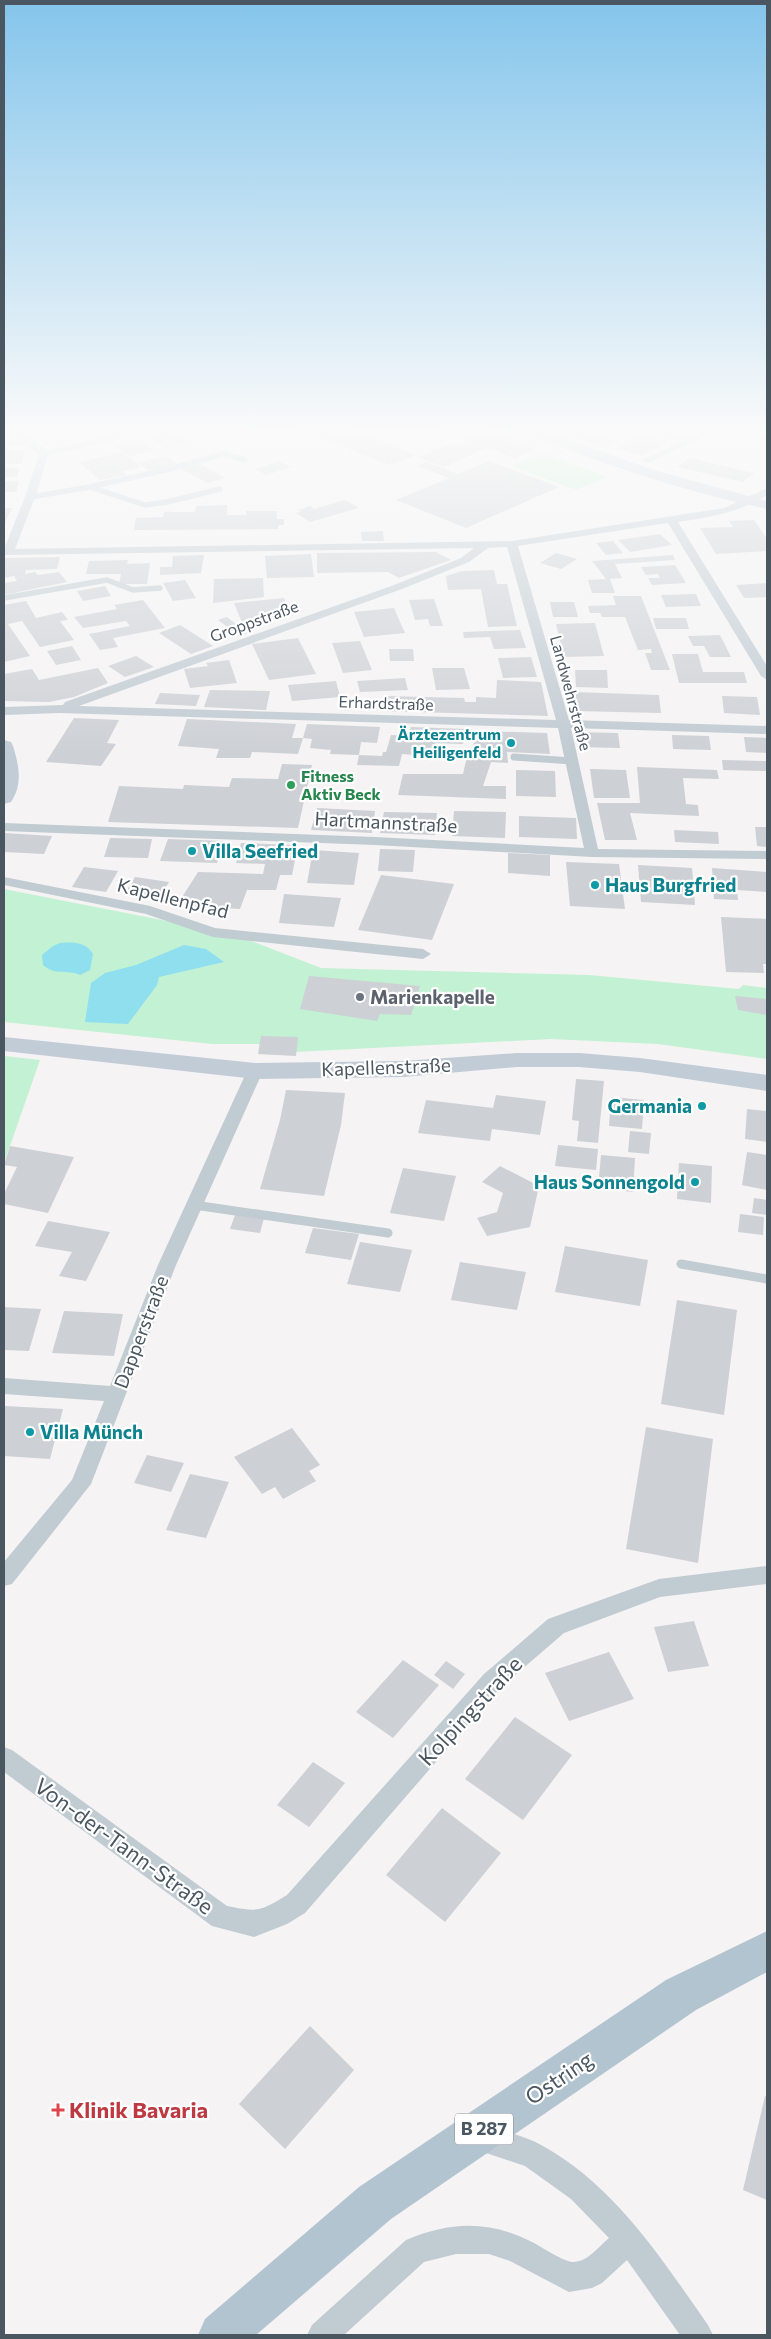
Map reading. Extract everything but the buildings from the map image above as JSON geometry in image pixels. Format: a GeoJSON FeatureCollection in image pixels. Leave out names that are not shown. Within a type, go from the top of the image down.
{"type":"FeatureCollection","features":[{"type":"Feature","properties":{"kind":"main road","name":"Ostring"},"geometry":{"type":"LineString","coordinates":[[222,2335],[375,2204],[681,1995],[767,1951]]}},
{"type":"Feature","properties":{"kind":"street"},"geometry":{"type":"LineString","coordinates":[[12,537],[6,552],[485,545],[512,544],[554,537]]}},
{"type":"Feature","properties":{"kind":"street"},"geometry":{"type":"LineString","coordinates":[[682,537],[767,676]]}},
{"type":"Feature","properties":{"kind":"street","name":"Landwehrstraße"},"geometry":{"type":"LineString","coordinates":[[512,544],[564,725],[592,852]]}},
{"type":"Feature","properties":{"kind":"street","name":"Groppstraße"},"geometry":{"type":"LineString","coordinates":[[59,709],[398,588],[465,560],[485,545]]}},
{"type":"Feature","properties":{"kind":"street","name":"Erhardstraße"},"geometry":{"type":"LineString","coordinates":[[4,711],[59,709],[767,730]]}},
{"type":"Feature","properties":{"kind":"street"},"geometry":{"type":"LineString","coordinates":[[4,798],[10,786],[11,774],[5,758]]}},
{"type":"Feature","properties":{"kind":"street","name":"Hartmannstraße"},"geometry":{"type":"LineString","coordinates":[[4,827],[375,841],[592,852],[767,855]]}},
{"type":"Feature","properties":{"kind":"street","name":"Kapellenpfad"},"geometry":{"type":"LineString","coordinates":[[4,882],[150,910],[213,932],[423,954]]}},
{"type":"Feature","properties":{"kind":"street","name":"Kapellenstraße"},"geometry":{"type":"LineString","coordinates":[[4,1044],[255,1071],[403,1069],[517,1060],[579,1060],[649,1066],[767,1083]]}},
{"type":"Feature","properties":{"kind":"street","name":"Dapperstraße"},"geometry":{"type":"LineString","coordinates":[[4,1577],[81,1484],[167,1265],[255,1071]]}},
{"type":"Feature","properties":{"kind":"street"},"geometry":{"type":"LineString","coordinates":[[4,1386],[117,1394]]}},
{"type":"Feature","properties":{"kind":"street","name":"Kolpingstraße"},"geometry":{"type":"LineString","coordinates":[[278,1915],[296,1904],[492,1681],[556,1626],[659,1588],[767,1575]]}},
{"type":"Feature","properties":{"kind":"street","name":"Von-der-Tann-Straße"},"geometry":{"type":"LineString","coordinates":[[4,1758],[221,1918],[254,1924],[278,1915]]}},
{"type":"Feature","properties":{"kind":"street"},"geometry":{"type":"LineString","coordinates":[[475,2136],[533,2155],[581,2189],[629,2238],[698,2335]]}},
{"type":"Feature","properties":{"kind":"street"},"geometry":{"type":"LineString","coordinates":[[322,2335],[416,2250],[456,2240],[489,2240],[516,2250],[569,2278],[592,2273],[629,2238]]}},
{"type":"Feature","properties":{"kind":"lane"},"geometry":{"type":"LineString","coordinates":[[4,598],[106,580],[133,590],[160,588]]}},
{"type":"Feature","properties":{"kind":"lane"},"geometry":{"type":"LineString","coordinates":[[514,757],[572,761]]}},
{"type":"Feature","properties":{"kind":"lane"},"geometry":{"type":"LineString","coordinates":[[194,1205],[388,1233]]}},
{"type":"Feature","properties":{"kind":"lane"},"geometry":{"type":"LineString","coordinates":[[681,1264],[767,1279]]}},
{"type":"Feature","properties":{"kind":"green space"},"geometry":{"type":"Polygon","coordinates":[[[4,889],[233,934],[321,968],[589,975],[739,989],[743,985],[767,988],[767,1059],[658,1044],[551,1039],[294,1052],[282,1044],[212,1044],[4,1022],[4,889]]]}},
{"type":"Feature","properties":{"kind":"green space"},"geometry":{"type":"Polygon","coordinates":[[[4,1056],[40,1060],[4,1163],[4,1056]]]}},
{"type":"Feature","properties":{"kind":"water"},"geometry":{"type":"Polygon","coordinates":[[[60,943],[79,944],[87,947],[93,954],[90,970],[80,975],[52,970],[43,965],[42,955],[60,943]]]}},
{"type":"Feature","properties":{"kind":"water"},"geometry":{"type":"Polygon","coordinates":[[[184,945],[206,949],[224,962],[159,977],[157,985],[128,1024],[85,1022],[91,983],[105,973],[136,965],[184,945]]]}},
{"type":"Feature","properties":{"kind":"place","name":"Ärztezentrum Heiligenfeld"},"geometry":{"type":"Point","coordinates":[511,743]}},
{"type":"Feature","properties":{"kind":"place","name":"Fitness Aktiv Beck"},"geometry":{"type":"Point","coordinates":[291,785]}},
{"type":"Feature","properties":{"kind":"place","name":"Villa Seefried"},"geometry":{"type":"Point","coordinates":[192,851]}},
{"type":"Feature","properties":{"kind":"place","name":"Haus Burgfried"},"geometry":{"type":"Point","coordinates":[595,885]}},
{"type":"Feature","properties":{"kind":"place","name":"Marienkapelle"},"geometry":{"type":"Point","coordinates":[360,997]}},
{"type":"Feature","properties":{"kind":"place","name":"Germania"},"geometry":{"type":"Point","coordinates":[702,1106]}},
{"type":"Feature","properties":{"kind":"place","name":"Haus Sonnengold"},"geometry":{"type":"Point","coordinates":[695,1182]}},
{"type":"Feature","properties":{"kind":"place","name":"Villa Münch"},"geometry":{"type":"Point","coordinates":[30,1432]}},
{"type":"Feature","properties":{"kind":"place","name":"Klinik Bavaria"},"geometry":{"type":"Point","coordinates":[58,2110]}}]}
